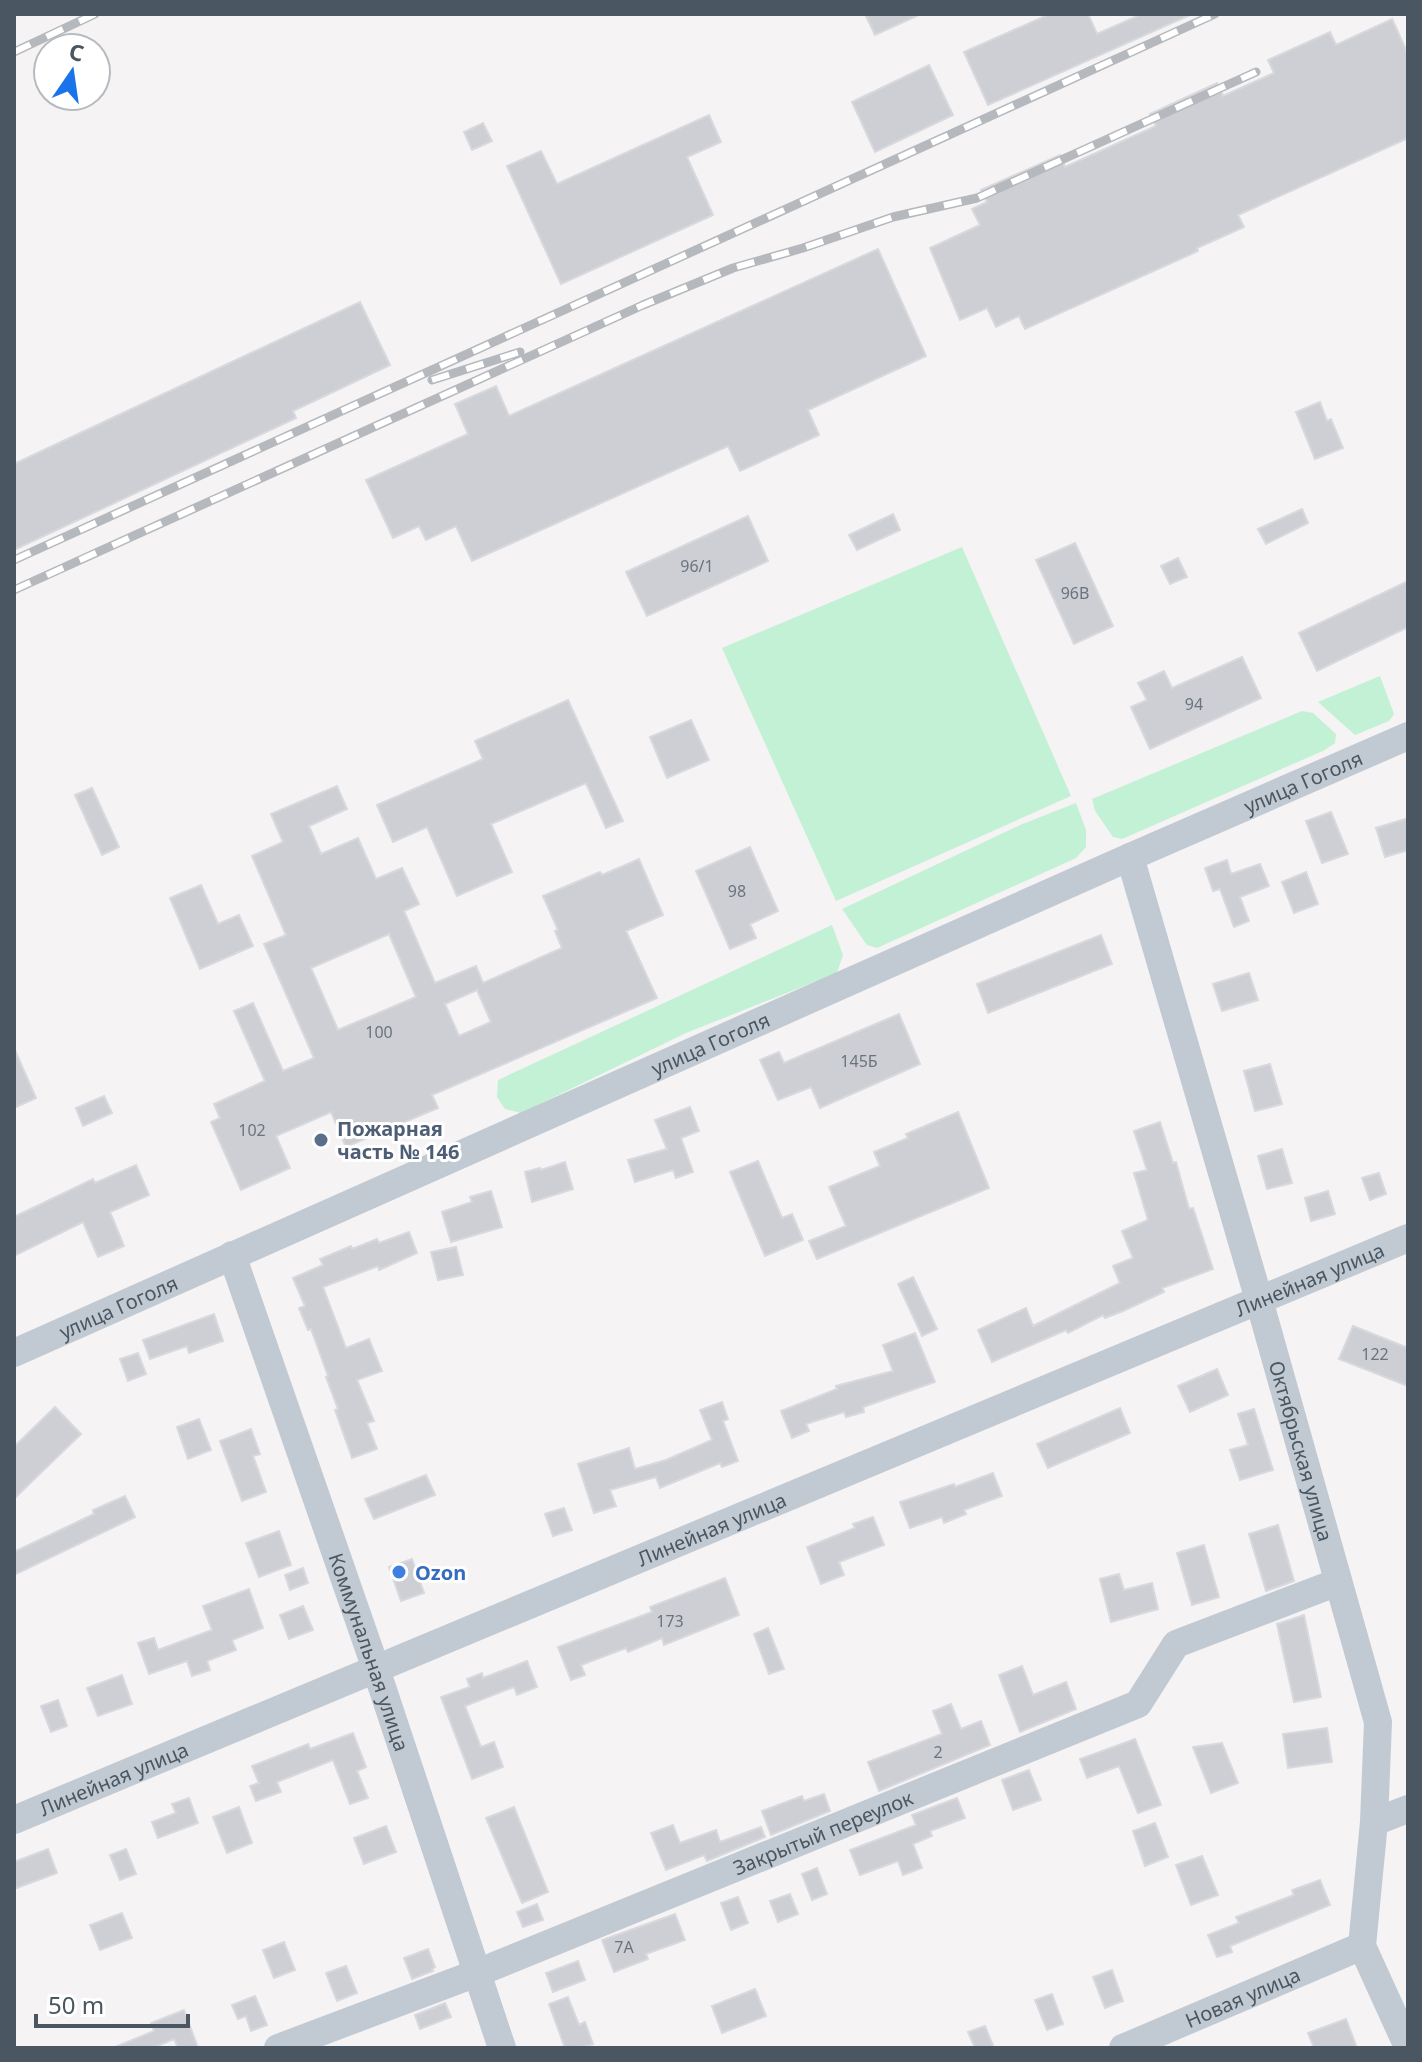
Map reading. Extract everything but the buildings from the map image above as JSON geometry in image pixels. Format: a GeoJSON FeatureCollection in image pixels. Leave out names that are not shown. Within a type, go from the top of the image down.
{"type":"FeatureCollection","features":[{"type":"Feature","properties":{"kind":"street","name":"улица Гоголя"},"geometry":{"type":"LineString","coordinates":[[14,1353],[1408,736]]}},
{"type":"Feature","properties":{"kind":"street","name":"Октябрьская улица"},"geometry":{"type":"LineString","coordinates":[[1130,857],[1378,1722],[1374,1822],[1362,1946]]}},
{"type":"Feature","properties":{"kind":"street","name":"Линейная улица"},"geometry":{"type":"LineString","coordinates":[[14,1820],[1408,1238]]}},
{"type":"Feature","properties":{"kind":"street","name":"Коммунальная улица"},"geometry":{"type":"LineString","coordinates":[[232,1255],[376,1669],[502,2048]]}},
{"type":"Feature","properties":{"kind":"street","name":"Закрытый переулок"},"geometry":{"type":"LineString","coordinates":[[278,2048],[477,1973],[1138,1704],[1176,1644],[1338,1582]]}},
{"type":"Feature","properties":{"kind":"street"},"geometry":{"type":"LineString","coordinates":[[1374,1822],[1408,1809]]}},
{"type":"Feature","properties":{"kind":"street"},"geometry":{"type":"LineString","coordinates":[[1362,1946],[1408,2047]]}},
{"type":"Feature","properties":{"kind":"street","name":"Новая улица"},"geometry":{"type":"LineString","coordinates":[[1123,2048],[1362,1946]]}},
{"type":"Feature","properties":{"kind":"green space"},"geometry":{"type":"Polygon","coordinates":[[[962,547],[1071,796],[836,901],[722,648],[962,547]]]}},
{"type":"Feature","properties":{"kind":"green space"},"geometry":{"type":"Polygon","coordinates":[[[1380,676],[1394,714],[1389,721],[1355,735],[1318,702],[1380,676]]]}},
{"type":"Feature","properties":{"kind":"green space"},"geometry":{"type":"Polygon","coordinates":[[[1302,711],[1313,713],[1336,734],[1335,743],[1122,839],[1113,837],[1095,811],[1092,799],[1302,711]]]}},
{"type":"Feature","properties":{"kind":"green space"},"geometry":{"type":"Polygon","coordinates":[[[1076,803],[1086,830],[1086,847],[1076,858],[877,948],[867,945],[842,909],[1020,825],[1076,803]]]}},
{"type":"Feature","properties":{"kind":"green space"},"geometry":{"type":"Polygon","coordinates":[[[832,925],[843,955],[837,973],[686,1033],[521,1113],[505,1109],[497,1097],[498,1080],[832,925]]]}},
{"type":"Feature","properties":{"kind":"railway"},"geometry":{"type":"LineString","coordinates":[[14,52],[95,14]]}},
{"type":"Feature","properties":{"kind":"railway"},"geometry":{"type":"LineString","coordinates":[[14,560],[1215,14]]}},
{"type":"Feature","properties":{"kind":"railway"},"geometry":{"type":"LineString","coordinates":[[14,590],[643,305],[733,268],[893,217],[977,198],[1256,72]]}},
{"type":"Feature","properties":{"kind":"railway"},"geometry":{"type":"LineString","coordinates":[[432,380],[520,352]]}},
{"type":"Feature","properties":{"kind":"place","name":"Пожарная часть № 146"},"geometry":{"type":"Point","coordinates":[321,1140]}},
{"type":"Feature","properties":{"kind":"place","name":"Ozon"},"geometry":{"type":"Point","coordinates":[399,1572]}}]}
